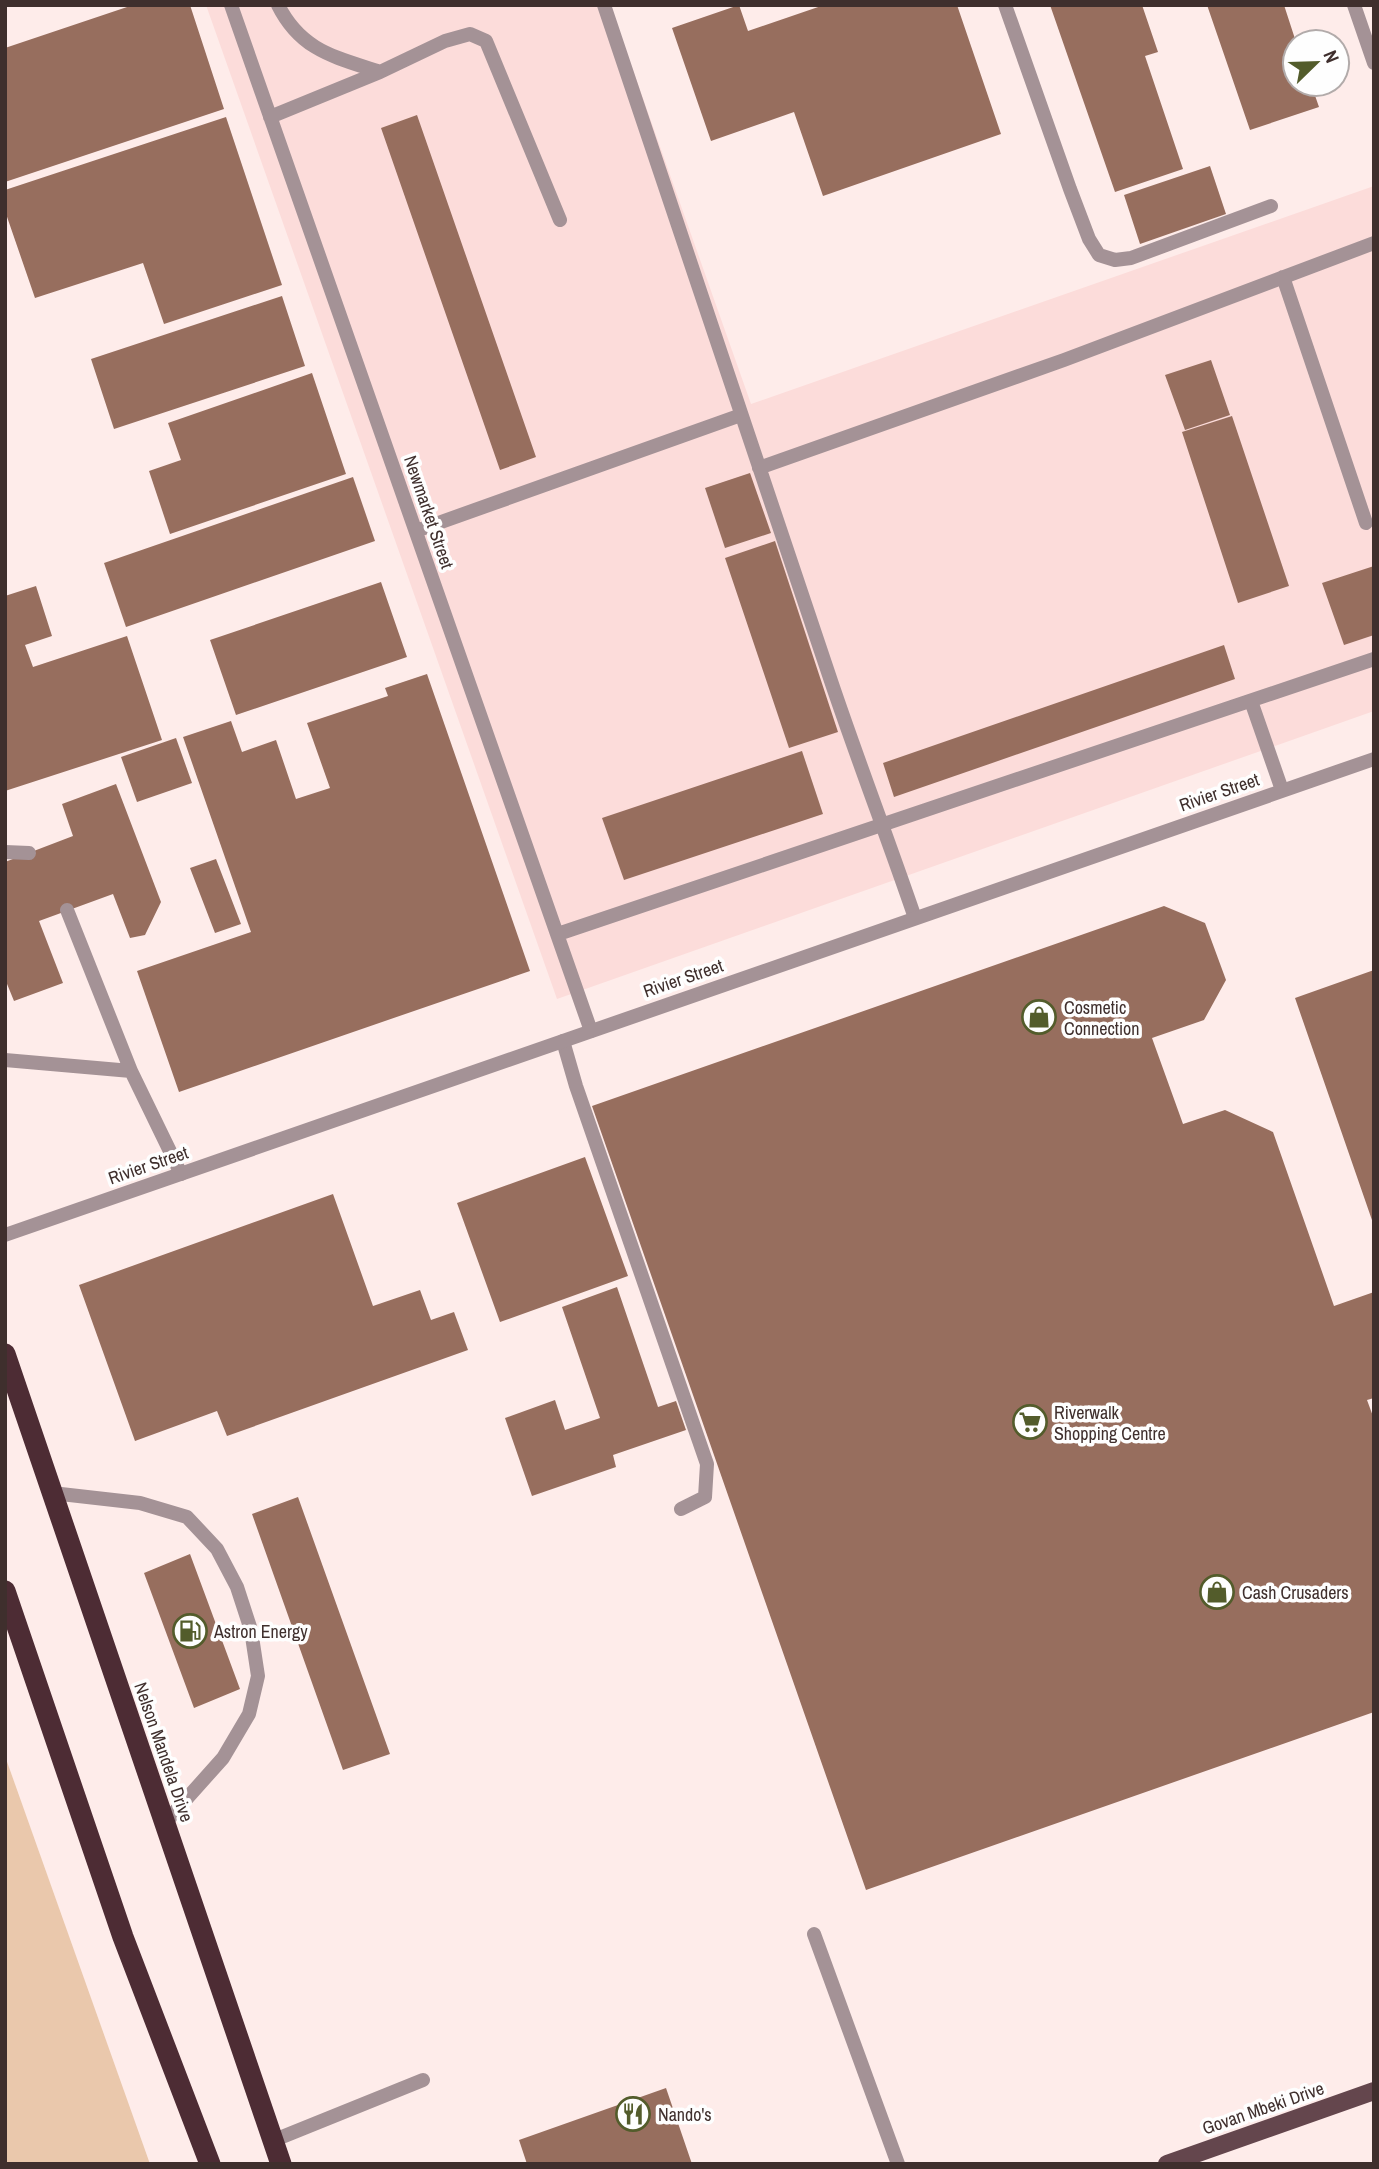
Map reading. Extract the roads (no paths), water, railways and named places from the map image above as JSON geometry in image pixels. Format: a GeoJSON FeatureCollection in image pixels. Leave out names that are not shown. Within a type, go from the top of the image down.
{"type":"FeatureCollection","features":[{"type":"Feature","properties":{"kind":"highway","name":"Nelson Mandela Drive"},"geometry":{"type":"LineString","coordinates":[[5,1354],[281,2164]]}},
{"type":"Feature","properties":{"kind":"highway"},"geometry":{"type":"LineString","coordinates":[[5,1591],[123,1937],[210,2164]]}},
{"type":"Feature","properties":{"kind":"main road","name":"Govan Mbeki Drive"},"geometry":{"type":"LineString","coordinates":[[1167,2164],[1374,2091]]}},
{"type":"Feature","properties":{"kind":"street","name":"Newmarket Street"},"geometry":{"type":"LineString","coordinates":[[231,5],[591,1031]]}},
{"type":"Feature","properties":{"kind":"street"},"geometry":{"type":"LineString","coordinates":[[278,5],[299,36],[323,53],[380,72]]}},
{"type":"Feature","properties":{"kind":"street"},"geometry":{"type":"LineString","coordinates":[[604,5],[868,789],[884,824],[915,918]]}},
{"type":"Feature","properties":{"kind":"street"},"geometry":{"type":"LineString","coordinates":[[1005,5],[1070,189],[1089,239],[1100,255],[1115,260],[1131,258],[1271,206]]}},
{"type":"Feature","properties":{"kind":"street"},"geometry":{"type":"LineString","coordinates":[[1354,5],[1374,63]]}},
{"type":"Feature","properties":{"kind":"street"},"geometry":{"type":"LineString","coordinates":[[270,117],[380,72],[445,41],[470,34],[486,41],[560,220]]}},
{"type":"Feature","properties":{"kind":"street"},"geometry":{"type":"LineString","coordinates":[[759,468],[1064,360],[1374,243]]}},
{"type":"Feature","properties":{"kind":"street"},"geometry":{"type":"LineString","coordinates":[[1283,277],[1366,523]]}},
{"type":"Feature","properties":{"kind":"street"},"geometry":{"type":"LineString","coordinates":[[416,531],[741,415]]}},
{"type":"Feature","properties":{"kind":"street"},"geometry":{"type":"LineString","coordinates":[[558,934],[1374,659]]}},
{"type":"Feature","properties":{"kind":"street"},"geometry":{"type":"LineString","coordinates":[[1251,701],[1282,790]]}},
{"type":"Feature","properties":{"kind":"street","name":"Rivier Street"},"geometry":{"type":"LineString","coordinates":[[5,1235],[1374,758]]}},
{"type":"Feature","properties":{"kind":"street"},"geometry":{"type":"LineString","coordinates":[[5,852],[29,853]]}},
{"type":"Feature","properties":{"kind":"street"},"geometry":{"type":"LineString","coordinates":[[67,910],[131,1071],[181,1174]]}},
{"type":"Feature","properties":{"kind":"street"},"geometry":{"type":"LineString","coordinates":[[563,1041],[576,1086],[708,1464],[705,1497],[681,1509]]}},
{"type":"Feature","properties":{"kind":"street"},"geometry":{"type":"LineString","coordinates":[[5,1060],[131,1071]]}},
{"type":"Feature","properties":{"kind":"street"},"geometry":{"type":"LineString","coordinates":[[52,1493],[140,1503],[187,1517],[217,1549],[237,1587],[251,1630],[258,1676],[249,1714],[223,1758],[164,1824]]}},
{"type":"Feature","properties":{"kind":"street"},"geometry":{"type":"LineString","coordinates":[[814,1934],[898,2164]]}},
{"type":"Feature","properties":{"kind":"street"},"geometry":{"type":"LineString","coordinates":[[272,2141],[423,2080]]}},
{"type":"Feature","properties":{"kind":"place","name":"Cosmetic Connection"},"geometry":{"type":"Point","coordinates":[1039,1017]}},
{"type":"Feature","properties":{"kind":"place","name":"Riverwalk Shopping Centre"},"geometry":{"type":"Point","coordinates":[1030,1422]}},
{"type":"Feature","properties":{"kind":"place","name":"Cash Crusaders"},"geometry":{"type":"Point","coordinates":[1217,1592]}},
{"type":"Feature","properties":{"kind":"place","name":"Astron Energy"},"geometry":{"type":"Point","coordinates":[190,1631]}},
{"type":"Feature","properties":{"kind":"place","name":"Nando's"},"geometry":{"type":"Point","coordinates":[633,2114]}}]}
